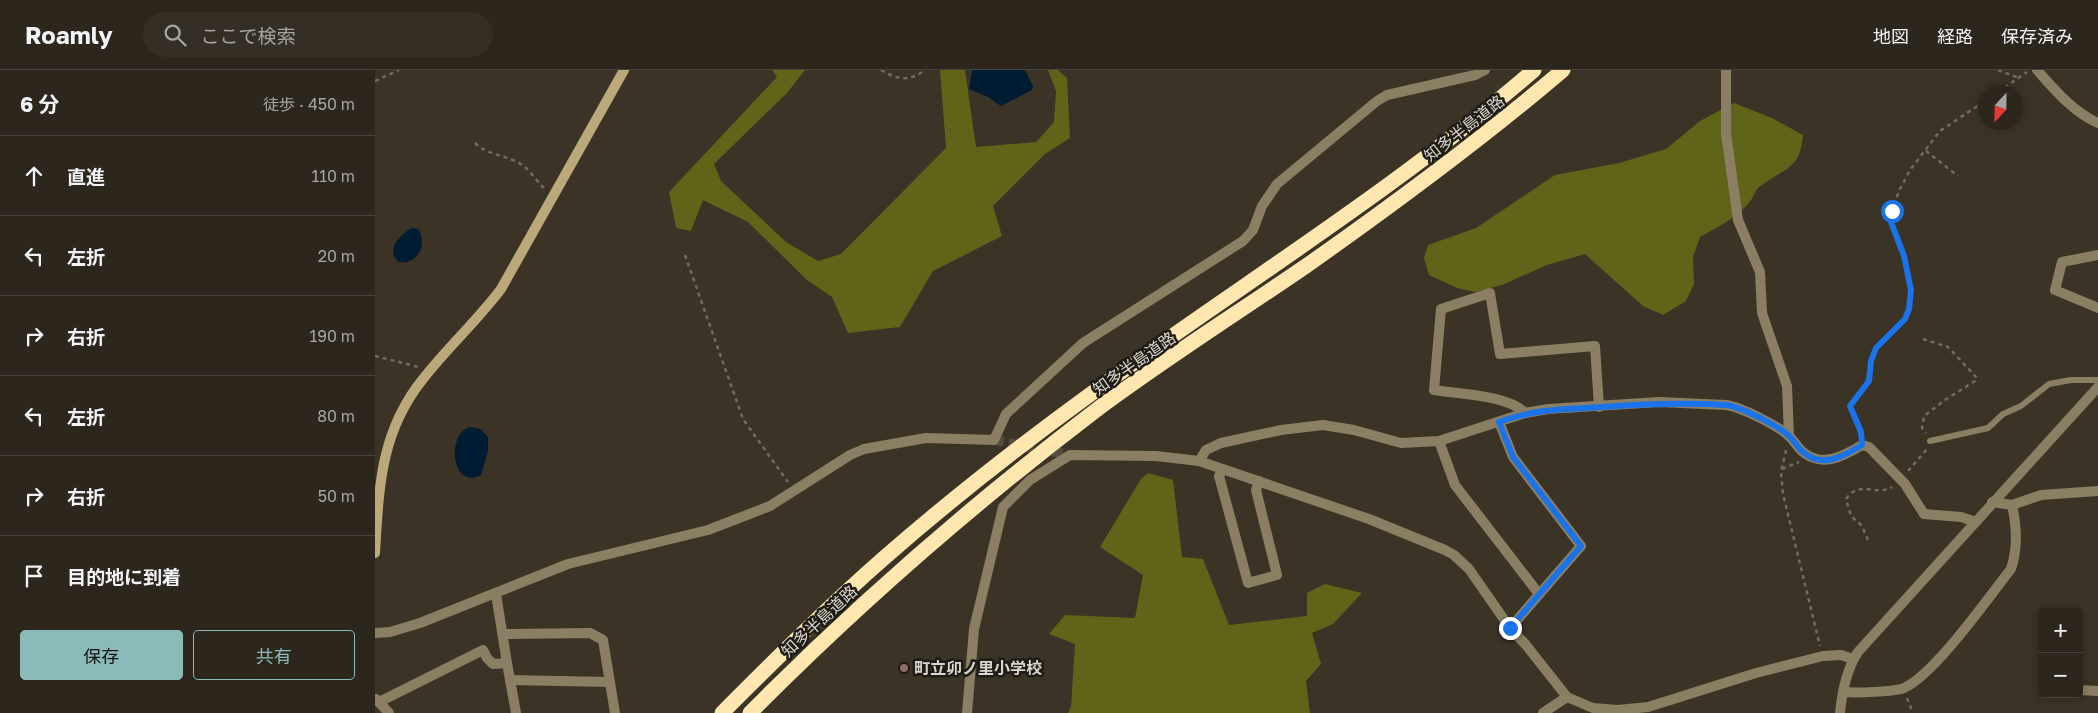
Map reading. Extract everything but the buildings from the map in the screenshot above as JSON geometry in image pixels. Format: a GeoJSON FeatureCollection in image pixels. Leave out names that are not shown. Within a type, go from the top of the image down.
{"type":"FeatureCollection","features":[{"type":"Feature","properties":{"kind":"highway","name":"知多半島道路"},"geometry":{"type":"LineString","coordinates":[[722,713],[782,653],[883,559],[985,474],[1088,396],[1367,201],[1443,144],[1534,70]]}},
{"type":"Feature","properties":{"kind":"highway","name":"知多半島道路"},"geometry":{"type":"LineString","coordinates":[[750,713],[897,572],[998,487],[1097,410],[1446,165],[1563,70]]}},
{"type":"Feature","properties":{"kind":"street"},"geometry":{"type":"LineString","coordinates":[[375,553],[379,487],[387,444],[396,420],[427,374],[485,310],[501,289],[624,70]]}},
{"type":"Feature","properties":{"kind":"street"},"geometry":{"type":"LineString","coordinates":[[375,633],[391,632],[420,623],[568,564],[708,530],[770,506],[850,455],[864,449],[938,437],[995,440],[1006,414],[1083,343],[1243,241],[1253,230],[1262,206],[1277,184],[1377,101],[1387,95],[1475,75],[1485,70]]}},
{"type":"Feature","properties":{"kind":"street"},"geometry":{"type":"LineString","coordinates":[[1726,70],[1727,133],[1738,220],[1760,272],[1762,313],[1787,386],[1789,436]]}},
{"type":"Feature","properties":{"kind":"street"},"geometry":{"type":"LineString","coordinates":[[2037,70],[2079,112],[2098,123]]}},
{"type":"Feature","properties":{"kind":"street"},"geometry":{"type":"LineString","coordinates":[[2098,255],[2062,262],[2055,290],[2098,308]]}},
{"type":"Feature","properties":{"kind":"street"},"geometry":{"type":"LineString","coordinates":[[1525,413],[1519,406],[1502,400],[1434,390],[1441,309],[1490,293],[1500,354],[1595,346],[1599,407]]}},
{"type":"Feature","properties":{"kind":"street"},"geometry":{"type":"LineString","coordinates":[[1840,713],[1843,692],[1853,659],[1992,502],[2098,387]]}},
{"type":"Feature","properties":{"kind":"street"},"geometry":{"type":"LineString","coordinates":[[1199,462],[1206,450],[1221,443],[1265,432],[1323,425],[1354,430],[1401,443],[1439,440],[1525,413],[1548,409],[1659,402],[1736,406],[1789,436],[1809,456],[1832,460],[1862,445],[1869,447],[1902,481],[1923,514],[1961,517],[1976,522]]}},
{"type":"Feature","properties":{"kind":"street"},"geometry":{"type":"LineString","coordinates":[[1499,422],[1513,457],[1581,546],[1510,628]]}},
{"type":"Feature","properties":{"kind":"street"},"geometry":{"type":"LineString","coordinates":[[1439,440],[1455,485],[1539,594]]}},
{"type":"Feature","properties":{"kind":"street"},"geometry":{"type":"LineString","coordinates":[[967,713],[979,606],[1003,507],[1017,492],[1070,455],[1147,456],[1199,462],[1369,518],[1421,539],[1454,555],[1469,569],[1510,628],[1526,644],[1567,696],[1593,708],[1634,709],[1666,702],[1756,673],[1823,656],[1841,655],[1853,659]]}},
{"type":"Feature","properties":{"kind":"street"},"geometry":{"type":"LineString","coordinates":[[1223,469],[1219,476],[1248,583],[1277,575],[1256,490],[1259,481]]}},
{"type":"Feature","properties":{"kind":"street"},"geometry":{"type":"LineString","coordinates":[[1992,502],[2012,505],[2041,495],[2098,491]]}},
{"type":"Feature","properties":{"kind":"street"},"geometry":{"type":"LineString","coordinates":[[1843,692],[1903,689],[1932,665],[2011,569],[2015,558],[2017,525],[2012,505]]}},
{"type":"Feature","properties":{"kind":"street"},"geometry":{"type":"LineString","coordinates":[[496,594],[516,713]]}},
{"type":"Feature","properties":{"kind":"street"},"geometry":{"type":"LineString","coordinates":[[503,634],[595,634],[603,640],[615,713]]}},
{"type":"Feature","properties":{"kind":"street"},"geometry":{"type":"LineString","coordinates":[[389,713],[377,700],[483,650],[493,664],[507,663]]}},
{"type":"Feature","properties":{"kind":"street"},"geometry":{"type":"LineString","coordinates":[[510,680],[610,682]]}},
{"type":"Feature","properties":{"kind":"street"},"geometry":{"type":"LineString","coordinates":[[2083,690],[2098,691]]}},
{"type":"Feature","properties":{"kind":"street"},"geometry":{"type":"LineString","coordinates":[[1543,713],[1567,696]]}},
{"type":"Feature","properties":{"kind":"lane"},"geometry":{"type":"LineString","coordinates":[[1930,441],[1988,428],[2003,414],[2021,406],[2049,384],[2071,380],[2098,380]]}},
{"type":"Feature","properties":{"kind":"path"},"geometry":{"type":"LineString","coordinates":[[375,80],[399,70]]}},
{"type":"Feature","properties":{"kind":"path"},"geometry":{"type":"LineString","coordinates":[[881,70],[902,80],[911,79],[925,70]]}},
{"type":"Feature","properties":{"kind":"path"},"geometry":{"type":"LineString","coordinates":[[1997,70],[2019,78]]}},
{"type":"Feature","properties":{"kind":"path"},"geometry":{"type":"LineString","coordinates":[[2008,85],[2030,70]]}},
{"type":"Feature","properties":{"kind":"path"},"geometry":{"type":"LineString","coordinates":[[1862,445],[1861,432],[1850,406],[1869,381],[1871,361],[1876,348],[1905,319],[1909,309],[1911,290],[1904,256],[1891,222],[1892,211],[1910,170],[1940,131],[1978,106]]}},
{"type":"Feature","properties":{"kind":"path"},"geometry":{"type":"LineString","coordinates":[[475,143],[492,155],[517,161],[548,193],[555,195]]}},
{"type":"Feature","properties":{"kind":"path"},"geometry":{"type":"LineString","coordinates":[[1925,151],[1958,176]]}},
{"type":"Feature","properties":{"kind":"path"},"geometry":{"type":"LineString","coordinates":[[685,256],[743,419],[794,491]]}},
{"type":"Feature","properties":{"kind":"path"},"geometry":{"type":"LineString","coordinates":[[1868,540],[1862,526],[1851,516],[1846,499],[1849,495],[1863,488],[1886,491],[1902,481],[1927,450],[1930,441],[1922,428],[1924,416],[1977,378],[1948,347],[1923,339]]}},
{"type":"Feature","properties":{"kind":"path"},"geometry":{"type":"LineString","coordinates":[[375,356],[416,365],[427,374]]}},
{"type":"Feature","properties":{"kind":"path"},"geometry":{"type":"LineString","coordinates":[[1789,436],[1782,469],[1783,494],[1823,656]]}},
{"type":"Feature","properties":{"kind":"path"},"geometry":{"type":"LineString","coordinates":[[1782,469],[1809,456]]}},
{"type":"Feature","properties":{"kind":"path"},"geometry":{"type":"LineString","coordinates":[[1903,689],[1913,713]]}},
{"type":"Feature","properties":{"kind":"shaded area"},"geometry":{"type":"Polygon","coordinates":[[[772,70],[805,70],[787,93],[714,164],[721,181],[786,242],[818,261],[841,254],[946,148],[940,70],[965,70],[976,147],[1036,142],[1054,122],[1056,91],[1048,70],[1058,70],[1067,78],[1070,138],[1045,154],[993,206],[1002,236],[933,271],[900,327],[848,333],[832,297],[807,280],[748,222],[703,200],[691,231],[676,228],[669,192],[777,77],[772,70]]]}},
{"type":"Feature","properties":{"kind":"shaded area"},"geometry":{"type":"Polygon","coordinates":[[[1734,103],[1772,118],[1803,135],[1798,156],[1788,168],[1758,188],[1750,202],[1738,214],[1700,237],[1693,257],[1694,284],[1686,301],[1663,315],[1643,306],[1585,254],[1547,265],[1502,285],[1475,292],[1457,288],[1429,275],[1424,258],[1428,245],[1476,228],[1555,175],[1619,163],[1666,149],[1700,121],[1734,103]]]}},
{"type":"Feature","properties":{"kind":"shaded area"},"geometry":{"type":"Polygon","coordinates":[[[1148,473],[1173,480],[1182,557],[1203,559],[1229,625],[1307,616],[1307,593],[1325,584],[1362,593],[1333,624],[1312,633],[1321,664],[1306,681],[1310,713],[1068,713],[1071,707],[1075,644],[1049,634],[1065,615],[1135,618],[1143,575],[1100,547],[1141,479],[1148,473]]]}},
{"type":"Feature","properties":{"kind":"water"},"geometry":{"type":"Polygon","coordinates":[[[972,70],[1025,70],[1033,86],[1032,90],[1001,106],[988,97],[969,89],[972,70]]]}},
{"type":"Feature","properties":{"kind":"water"},"geometry":{"type":"Polygon","coordinates":[[[412,228],[418,229],[421,235],[421,247],[416,257],[406,262],[399,262],[393,252],[394,248],[399,238],[412,228]]]}},
{"type":"Feature","properties":{"kind":"water"},"geometry":{"type":"Polygon","coordinates":[[[470,427],[480,429],[488,437],[488,451],[481,475],[471,478],[463,475],[455,459],[457,439],[462,431],[470,427]]]}},
{"type":"Feature","properties":{"kind":"tunnel"},"geometry":{"type":"LineString","coordinates":[[994,440],[1070,455]]}},
{"type":"Feature","properties":{"kind":"place","name":"町立卯ノ里小学校"},"geometry":{"type":"Point","coordinates":[904,668]}},
{"type":"Feature","properties":{"kind":"route"},"geometry":{"type":"LineString","coordinates":[[1510,628],[1581,546],[1513,457],[1499,422],[1525,413],[1548,409],[1659,402],[1726,405],[1736,406],[1789,436],[1801,451],[1809,456],[1823,460],[1832,460],[1849,454],[1862,445],[1861,432],[1850,406],[1866,388],[1869,381],[1871,361],[1876,348],[1905,319],[1909,309],[1911,290],[1904,256],[1891,222],[1892,211]]}}]}
